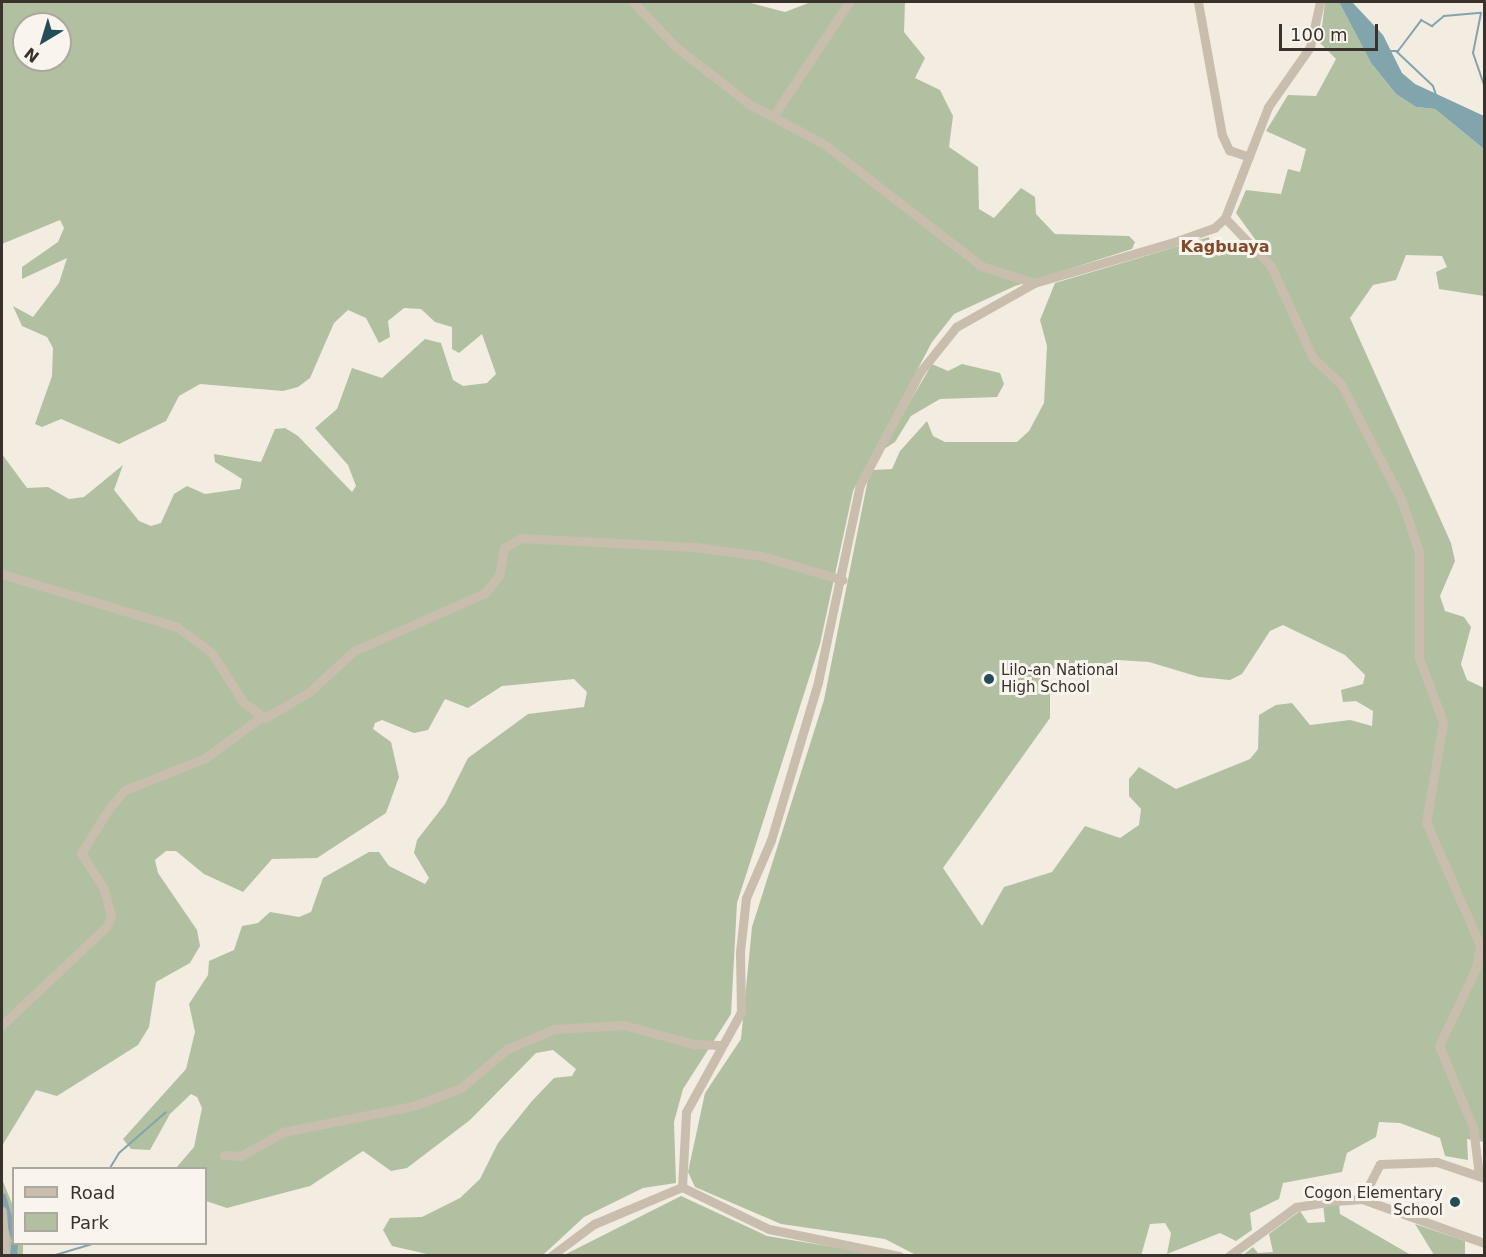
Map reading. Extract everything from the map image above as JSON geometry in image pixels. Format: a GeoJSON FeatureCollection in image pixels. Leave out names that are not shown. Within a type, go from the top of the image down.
{"type":"FeatureCollection","features":[{"type":"Feature","properties":{"kind":"street"},"geometry":{"type":"LineString","coordinates":[[633,2],[717,80],[859,170],[981,266],[1034,283]]}},
{"type":"Feature","properties":{"kind":"street"},"geometry":{"type":"LineString","coordinates":[[774,115],[849,2]]}},
{"type":"Feature","properties":{"kind":"street"},"geometry":{"type":"LineString","coordinates":[[1198,2],[1222,135],[1229,150],[1249,157]]}},
{"type":"Feature","properties":{"kind":"street"},"geometry":{"type":"LineString","coordinates":[[682,1188],[686,1112],[719,1045],[741,1012],[740,951],[746,898],[774,829],[843,580],[860,485],[941,340],[976,313],[1034,283],[1171,243],[1214,228],[1225,218],[1268,107],[1310,46],[1320,2]]}},
{"type":"Feature","properties":{"kind":"street"},"geometry":{"type":"LineString","coordinates":[[1225,218],[1271,266],[1313,358],[1341,384],[1402,501],[1419,552],[1419,658],[1443,722],[1426,822],[1480,945],[1472,978],[1439,1046],[1473,1127],[1482,1176],[1437,1162],[1380,1164],[1362,1199]]}},
{"type":"Feature","properties":{"kind":"street"},"geometry":{"type":"LineString","coordinates":[[2,1025],[107,926],[104,889],[81,853],[110,807],[125,790],[205,758],[261,718],[285,710],[354,651],[484,593],[499,576],[504,548],[521,538],[695,547],[762,556],[843,580]]}},
{"type":"Feature","properties":{"kind":"street"},"geometry":{"type":"LineString","coordinates":[[2,574],[177,627],[212,653],[243,702],[261,718]]}},
{"type":"Feature","properties":{"kind":"street"},"geometry":{"type":"LineString","coordinates":[[224,1155],[241,1156],[283,1132],[413,1106],[461,1088],[507,1049],[554,1029],[624,1025],[693,1044],[719,1045]]}},
{"type":"Feature","properties":{"kind":"street"},"geometry":{"type":"LineString","coordinates":[[550,1256],[594,1224],[682,1188],[769,1229],[899,1256]]}},
{"type":"Feature","properties":{"kind":"street"},"geometry":{"type":"LineString","coordinates":[[1229,1256],[1296,1207],[1362,1199],[1485,1243]]}},
{"type":"Feature","properties":{"kind":"street"},"geometry":{"type":"LineString","coordinates":[[2,1211],[5,1256]]}},
{"type":"Feature","properties":{"kind":"green space"},"geometry":{"type":"Polygon","coordinates":[[[2,2],[747,2],[785,12],[811,2],[905,2],[904,32],[925,58],[915,78],[940,90],[953,116],[949,147],[978,167],[979,209],[994,218],[1021,188],[1035,197],[1036,214],[1055,234],[1129,236],[1135,242],[1132,249],[1015,286],[954,314],[932,342],[853,491],[820,644],[737,903],[731,1014],[683,1089],[674,1122],[676,1183],[643,1188],[584,1217],[543,1255],[431,1255],[392,1246],[383,1230],[390,1218],[422,1217],[460,1198],[480,1179],[498,1143],[532,1101],[554,1078],[572,1076],[576,1069],[553,1050],[536,1053],[470,1120],[407,1168],[391,1171],[363,1151],[310,1186],[227,1208],[207,1201],[207,1167],[177,1167],[194,1147],[202,1108],[197,1097],[191,1094],[170,1114],[150,1150],[131,1149],[123,1139],[186,1069],[195,1032],[189,1004],[208,975],[209,961],[234,950],[242,926],[258,923],[270,912],[299,917],[311,912],[323,878],[369,852],[379,852],[389,866],[425,884],[429,878],[414,853],[417,840],[445,804],[468,758],[528,714],[584,707],[587,692],[574,679],[502,686],[468,708],[445,699],[428,730],[414,733],[382,720],[375,723],[373,729],[391,742],[399,777],[386,813],[317,858],[272,859],[243,892],[204,874],[176,851],[166,851],[155,860],[158,873],[197,930],[200,946],[190,963],[156,982],[149,1027],[138,1045],[57,1096],[36,1090],[2,1146],[2,454],[27,488],[48,487],[69,499],[84,497],[123,465],[114,490],[139,521],[151,526],[161,523],[174,494],[187,486],[205,494],[240,489],[242,479],[215,462],[214,454],[261,462],[275,429],[285,428],[298,436],[352,492],[356,486],[348,465],[315,428],[337,409],[352,368],[382,378],[425,339],[441,343],[453,380],[463,386],[487,383],[496,374],[482,334],[459,353],[452,349],[452,327],[435,322],[421,309],[404,308],[388,321],[390,337],[379,343],[366,318],[348,310],[334,323],[310,378],[298,387],[283,391],[200,384],[179,396],[166,421],[119,444],[61,419],[42,427],[35,424],[52,376],[53,348],[47,337],[22,326],[13,306],[33,317],[59,283],[67,258],[22,279],[22,267],[58,242],[64,228],[60,220],[2,244],[2,2]]]}},
{"type":"Feature","properties":{"kind":"green space"},"geometry":{"type":"Polygon","coordinates":[[[1325,2],[1339,2],[1371,63],[1396,94],[1416,107],[1435,109],[1484,149],[1484,296],[1439,289],[1436,272],[1447,267],[1442,256],[1406,255],[1396,280],[1373,285],[1350,318],[1451,543],[1455,561],[1440,596],[1445,611],[1464,617],[1471,627],[1461,664],[1467,680],[1484,688],[1484,1142],[1467,1139],[1468,1160],[1445,1156],[1440,1138],[1400,1123],[1379,1122],[1376,1137],[1347,1153],[1342,1172],[1283,1183],[1279,1199],[1250,1213],[1252,1230],[1236,1241],[1220,1233],[1167,1254],[1171,1233],[1165,1223],[1150,1224],[1141,1256],[916,1255],[885,1239],[781,1224],[695,1187],[688,1172],[705,1093],[741,1039],[752,927],[824,700],[868,479],[873,470],[892,469],[900,451],[927,421],[933,436],[945,442],[1017,442],[1029,431],[1044,403],[1047,346],[1040,320],[1055,283],[1209,237],[1210,252],[1219,256],[1238,246],[1250,257],[1260,246],[1236,213],[1246,190],[1281,194],[1288,169],[1300,172],[1306,149],[1266,131],[1288,95],[1316,96],[1336,59],[1320,43],[1325,2]],[[1283,625],[1270,631],[1242,674],[1230,680],[1199,677],[1149,662],[1118,660],[1075,673],[1050,668],[1050,718],[943,868],[982,926],[1004,887],[1052,872],[1085,826],[1120,838],[1139,825],[1141,809],[1129,796],[1129,779],[1139,767],[1176,789],[1250,759],[1258,749],[1259,715],[1276,705],[1292,703],[1310,725],[1350,720],[1372,726],[1373,711],[1356,701],[1343,702],[1341,690],[1363,684],[1365,675],[1345,655],[1283,625]]]}},
{"type":"Feature","properties":{"kind":"green space"},"geometry":{"type":"Polygon","coordinates":[[[932,364],[948,371],[962,364],[1000,373],[1004,384],[997,397],[940,399],[911,416],[895,442],[881,451],[932,364]]]}},
{"type":"Feature","properties":{"kind":"green space"},"geometry":{"type":"Polygon","coordinates":[[[2,1179],[12,1204],[12,1245],[23,1245],[23,1255],[2,1255],[2,1179]]]}},
{"type":"Feature","properties":{"kind":"green space"},"geometry":{"type":"Polygon","coordinates":[[[681,1196],[767,1236],[888,1256],[562,1256],[681,1196]]]}},
{"type":"Feature","properties":{"kind":"green space"},"geometry":{"type":"Polygon","coordinates":[[[1339,1203],[1340,1214],[1411,1255],[1242,1256],[1253,1247],[1258,1253],[1273,1252],[1269,1234],[1300,1211],[1308,1223],[1325,1222],[1323,1204],[1339,1203]]]}},
{"type":"Feature","properties":{"kind":"green space"},"geometry":{"type":"Polygon","coordinates":[[[1415,1224],[1465,1241],[1465,1255],[1434,1255],[1415,1224]]]}},
{"type":"Feature","properties":{"kind":"water"},"geometry":{"type":"Polygon","coordinates":[[[1339,2],[1352,2],[1383,35],[1402,73],[1415,84],[1484,116],[1484,149],[1435,109],[1416,107],[1396,94],[1371,63],[1339,2]]]}},
{"type":"Feature","properties":{"kind":"waterway"},"geometry":{"type":"LineString","coordinates":[[1390,51],[1398,51],[1421,20],[1432,26],[1444,16],[1481,13],[1473,53],[1484,85]]}},
{"type":"Feature","properties":{"kind":"waterway"},"geometry":{"type":"LineString","coordinates":[[1396,51],[1433,86],[1437,98]]}},
{"type":"Feature","properties":{"kind":"waterway"},"geometry":{"type":"LineString","coordinates":[[111,1167],[119,1153],[166,1112]]}},
{"type":"Feature","properties":{"kind":"waterway"},"geometry":{"type":"LineString","coordinates":[[2,1196],[12,1230]]}},
{"type":"Feature","properties":{"kind":"waterway"},"geometry":{"type":"LineString","coordinates":[[13,1256],[14,1245]]}},
{"type":"Feature","properties":{"kind":"waterway"},"geometry":{"type":"LineString","coordinates":[[52,1256],[89,1245]]}},
{"type":"Feature","properties":{"kind":"place","name":"Lilo-an National High School"},"geometry":{"type":"Point","coordinates":[989,679]}},
{"type":"Feature","properties":{"kind":"place","name":"Cogon Elementary School"},"geometry":{"type":"Point","coordinates":[1455,1202]}},
{"type":"Feature","properties":{"kind":"district","name":"Kagbuaya"},"geometry":{"type":"Point","coordinates":[1225,247]}}]}
